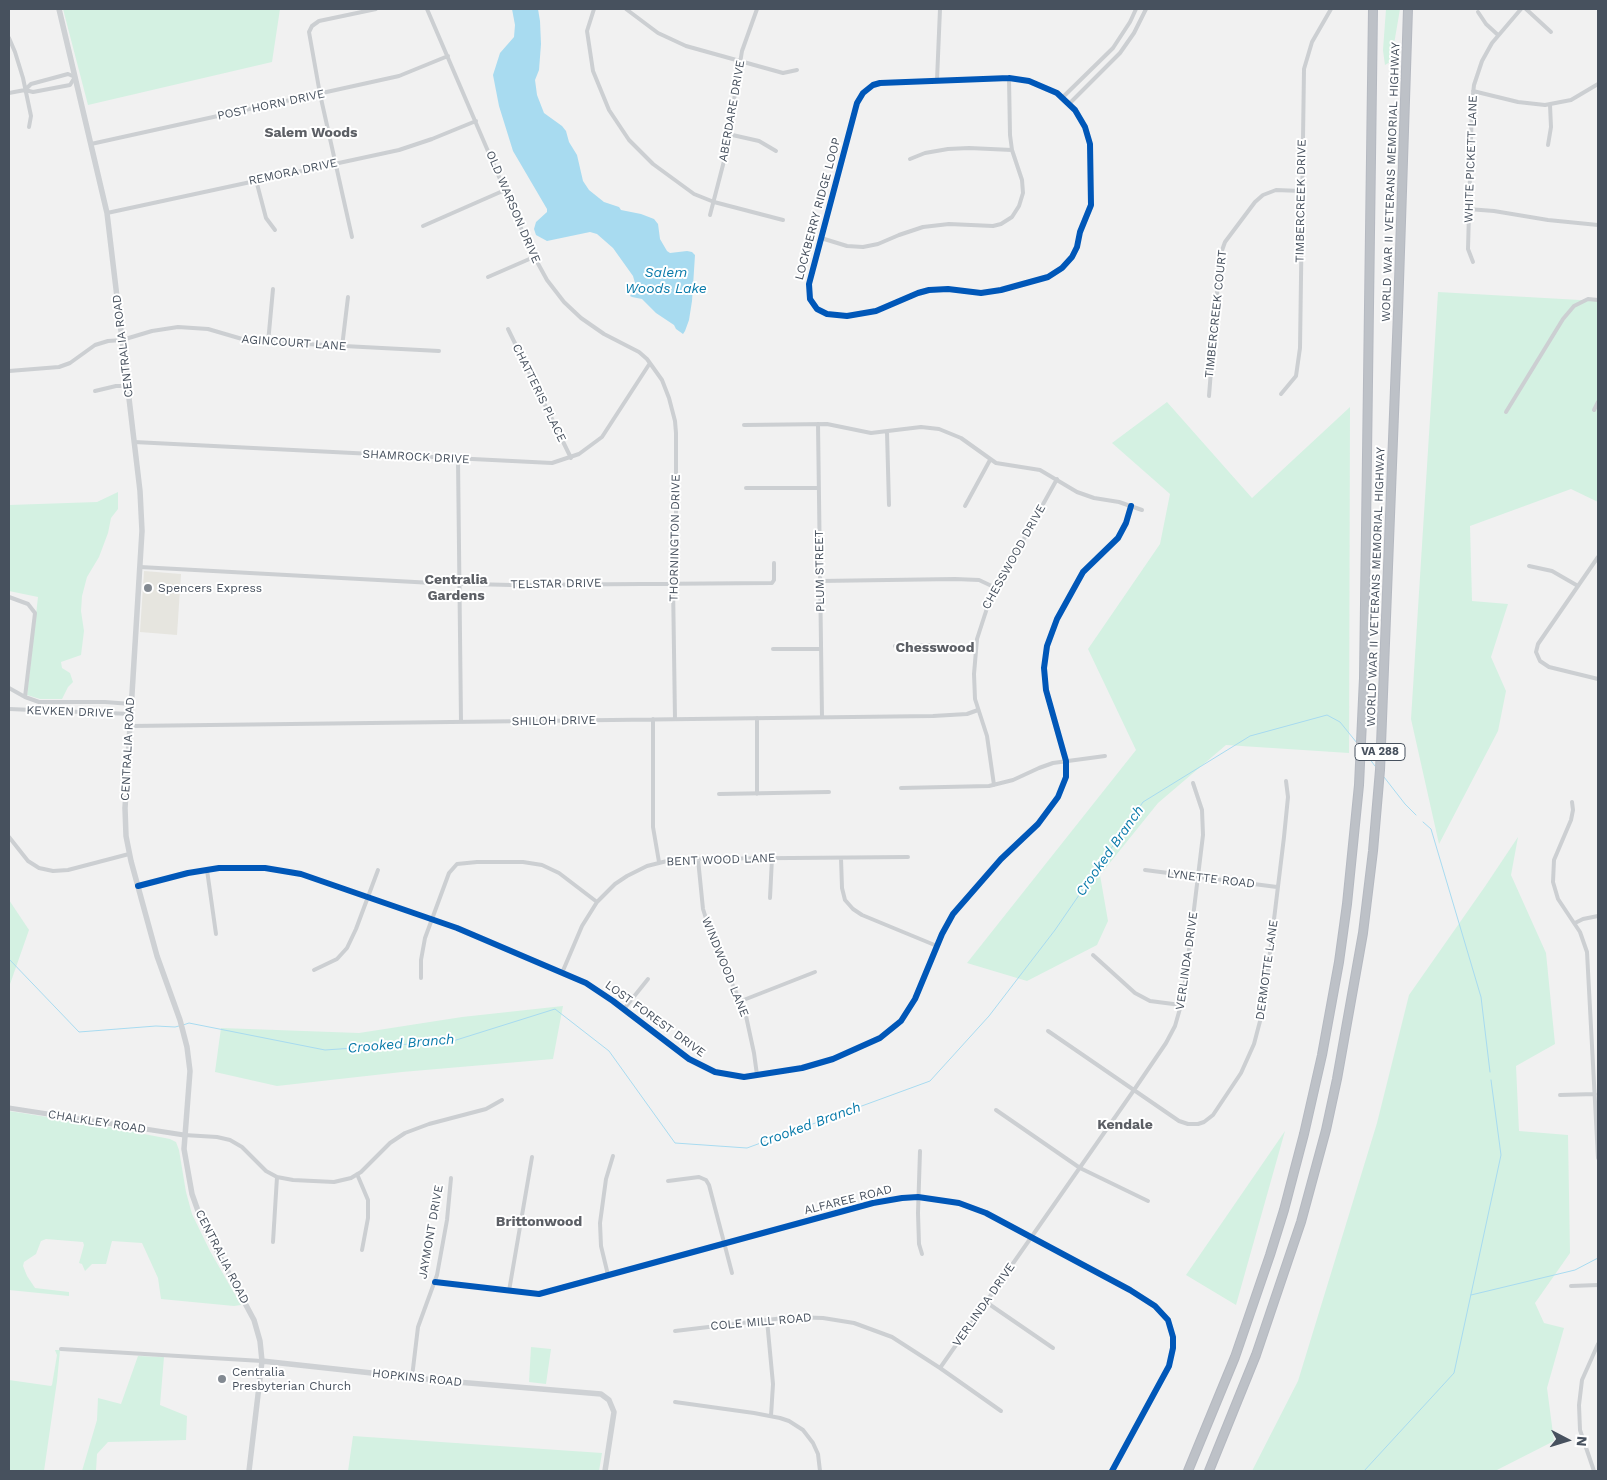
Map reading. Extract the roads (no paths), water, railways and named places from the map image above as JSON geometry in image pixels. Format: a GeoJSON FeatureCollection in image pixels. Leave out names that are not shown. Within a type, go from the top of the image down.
{"type":"FeatureCollection","features":[{"type":"Feature","properties":{"kind":"highway","name":"WORLD WAR II VETERANS MEMORIAL HIGHWAY"},"geometry":{"type":"LineString","coordinates":[[1188,1471],[1238,1348],[1284,1210],[1319,1072],[1340,962],[1359,785],[1364,678],[1373,9]]}},
{"type":"Feature","properties":{"kind":"highway","name":"WORLD WAR II VETERANS MEMORIAL HIGHWAY"},"geometry":{"type":"LineString","coordinates":[[1209,1471],[1256,1355],[1288,1263],[1305,1206],[1337,1079],[1356,983],[1364,925],[1380,770],[1408,9]]}},
{"type":"Feature","properties":{"kind":"main road","name":"CENTRALIA ROAD"},"geometry":{"type":"LineString","coordinates":[[59,9],[107,214],[142,512],[125,808],[129,854],[157,956],[184,1034],[190,1071],[184,1135],[188,1179],[197,1210],[212,1243],[254,1320],[260,1340],[262,1361],[249,1471]]}},
{"type":"Feature","properties":{"kind":"main road","name":"HOPKINS ROAD"},"geometry":{"type":"LineString","coordinates":[[262,1361],[412,1377],[586,1392],[605,1396],[612,1404],[614,1412],[605,1471]]}},
{"type":"Feature","properties":{"kind":"street"},"geometry":{"type":"LineString","coordinates":[[352,237],[308,36],[310,28],[319,21],[376,9]]}},
{"type":"Feature","properties":{"kind":"street","name":"OLD WARSON DRIVE"},"geometry":{"type":"LineString","coordinates":[[427,9],[534,257],[547,280],[570,308],[597,330],[639,352],[650,363]]}},
{"type":"Feature","properties":{"kind":"street"},"geometry":{"type":"LineString","coordinates":[[594,9],[587,31],[590,59],[597,83],[615,120],[629,140],[653,164],[690,192],[714,202],[783,220]]}},
{"type":"Feature","properties":{"kind":"street"},"geometry":{"type":"LineString","coordinates":[[626,9],[644,24],[673,41],[695,49],[783,73],[797,70]]}},
{"type":"Feature","properties":{"kind":"street","name":"ABERDARE DRIVE"},"geometry":{"type":"LineString","coordinates":[[710,215],[728,134],[740,61],[757,9]]}},
{"type":"Feature","properties":{"kind":"street"},"geometry":{"type":"LineString","coordinates":[[937,80],[940,9]]}},
{"type":"Feature","properties":{"kind":"street"},"geometry":{"type":"LineString","coordinates":[[1063,97],[1113,48],[1136,9]]}},
{"type":"Feature","properties":{"kind":"street"},"geometry":{"type":"LineString","coordinates":[[1070,104],[1120,53],[1134,33],[1146,9]]}},
{"type":"Feature","properties":{"kind":"street","name":"TIMBERCREEK DRIVE"},"geometry":{"type":"LineString","coordinates":[[1281,394],[1294,380],[1298,371],[1300,348],[1304,69],[1312,42],[1331,9]]}},
{"type":"Feature","properties":{"kind":"street","name":"WHITE PICKETT LANE"},"geometry":{"type":"LineString","coordinates":[[1473,262],[1468,250],[1468,209],[1474,91],[1482,61],[1498,34],[1521,9]]}},
{"type":"Feature","properties":{"kind":"street"},"geometry":{"type":"LineString","coordinates":[[1526,9],[1551,32]]}},
{"type":"Feature","properties":{"kind":"street"},"geometry":{"type":"LineString","coordinates":[[1478,12],[1486,24],[1498,34]]}},
{"type":"Feature","properties":{"kind":"street"},"geometry":{"type":"LineString","coordinates":[[9,38],[26,90],[31,116],[29,127]]}},
{"type":"Feature","properties":{"kind":"street"},"geometry":{"type":"LineString","coordinates":[[1113,48],[1120,53]]}},
{"type":"Feature","properties":{"kind":"street","name":"POST HORN DRIVE"},"geometry":{"type":"LineString","coordinates":[[91,144],[399,76],[448,56]]}},
{"type":"Feature","properties":{"kind":"street"},"geometry":{"type":"LineString","coordinates":[[9,93],[26,90],[33,92],[70,85],[75,77],[68,74],[31,84],[26,90]]}},
{"type":"Feature","properties":{"kind":"street"},"geometry":{"type":"LineString","coordinates":[[821,238],[847,246],[863,247],[878,244],[923,227],[949,224],[987,226],[1001,224],[1016,212],[1020,206],[1023,193],[1022,180],[1012,150],[1010,135],[1009,78]]}},
{"type":"Feature","properties":{"kind":"street","name":"LOCKBERRY RIDGE LOOP"},"geometry":{"type":"LineString","coordinates":[[1009,78],[1039,84],[1063,97],[1070,104],[1081,118],[1090,144],[1091,205],[1080,232],[1074,254],[1067,264],[1054,274],[991,292],[929,290],[876,311],[857,315],[838,316],[821,311],[813,304],[809,294],[809,284],[857,103],[863,93],[880,82],[937,80],[1009,78]]}},
{"type":"Feature","properties":{"kind":"street"},"geometry":{"type":"LineString","coordinates":[[1474,91],[1518,102],[1550,105],[1571,100],[1598,84]]}},
{"type":"Feature","properties":{"kind":"street"},"geometry":{"type":"LineString","coordinates":[[1548,146],[1551,128],[1550,105]]}},
{"type":"Feature","properties":{"kind":"street","name":"REMORA DRIVE"},"geometry":{"type":"LineString","coordinates":[[107,214],[416,146],[476,120]]}},
{"type":"Feature","properties":{"kind":"street"},"geometry":{"type":"LineString","coordinates":[[728,134],[760,141],[776,151]]}},
{"type":"Feature","properties":{"kind":"street"},"geometry":{"type":"LineString","coordinates":[[910,159],[925,153],[948,149],[1012,150]]}},
{"type":"Feature","properties":{"kind":"street"},"geometry":{"type":"LineString","coordinates":[[256,180],[266,218],[275,230]]}},
{"type":"Feature","properties":{"kind":"street"},"geometry":{"type":"LineString","coordinates":[[423,226],[506,190]]}},
{"type":"Feature","properties":{"kind":"street","name":"TIMBERCREEK COURT"},"geometry":{"type":"LineString","coordinates":[[1209,396],[1220,256],[1224,242],[1255,202],[1263,195],[1276,190],[1302,191]]}},
{"type":"Feature","properties":{"kind":"street"},"geometry":{"type":"LineString","coordinates":[[1468,209],[1598,225]]}},
{"type":"Feature","properties":{"kind":"street"},"geometry":{"type":"LineString","coordinates":[[488,277],[534,257]]}},
{"type":"Feature","properties":{"kind":"street"},"geometry":{"type":"LineString","coordinates":[[268,343],[273,289]]}},
{"type":"Feature","properties":{"kind":"street"},"geometry":{"type":"LineString","coordinates":[[342,347],[348,297]]}},
{"type":"Feature","properties":{"kind":"street"},"geometry":{"type":"LineString","coordinates":[[1506,412],[1563,319],[1574,306],[1588,299],[1598,300]]}},
{"type":"Feature","properties":{"kind":"street","name":"AGINCOURT LANE"},"geometry":{"type":"LineString","coordinates":[[9,371],[58,367],[70,362],[95,345],[166,328],[188,326],[208,328],[249,341],[268,343],[439,351]]}},
{"type":"Feature","properties":{"kind":"street","name":"CHATTERIS PLACE"},"geometry":{"type":"LineString","coordinates":[[508,329],[571,458]]}},
{"type":"Feature","properties":{"kind":"street","name":"SHAMROCK DRIVE"},"geometry":{"type":"LineString","coordinates":[[134,442],[552,463],[571,458],[587,450],[602,437],[650,363]]}},
{"type":"Feature","properties":{"kind":"street","name":"THORNINGTON DRIVE"},"geometry":{"type":"LineString","coordinates":[[650,363],[667,390],[675,422],[676,520],[673,583],[675,719]]}},
{"type":"Feature","properties":{"kind":"street"},"geometry":{"type":"LineString","coordinates":[[95,391],[116,386],[128,386]]}},
{"type":"Feature","properties":{"kind":"street"},"geometry":{"type":"LineString","coordinates":[[1594,410],[1598,402]]}},
{"type":"Feature","properties":{"kind":"street","name":"PLUM STREET"},"geometry":{"type":"LineString","coordinates":[[818,424],[822,717]]}},
{"type":"Feature","properties":{"kind":"street"},"geometry":{"type":"LineString","coordinates":[[744,425],[836,425],[871,433],[921,427],[939,429],[961,438],[990,460],[1004,465],[1040,470],[1070,489],[1084,495],[1142,510]]}},
{"type":"Feature","properties":{"kind":"street"},"geometry":{"type":"LineString","coordinates":[[887,432],[889,504]]}},
{"type":"Feature","properties":{"kind":"street"},"geometry":{"type":"LineString","coordinates":[[458,459],[461,722]]}},
{"type":"Feature","properties":{"kind":"street"},"geometry":{"type":"LineString","coordinates":[[965,506],[990,460]]}},
{"type":"Feature","properties":{"kind":"street","name":"CHESSWOOD DRIVE"},"geometry":{"type":"LineString","coordinates":[[994,785],[986,736],[978,710],[974,686],[975,649],[984,614],[996,588],[1057,479]]}},
{"type":"Feature","properties":{"kind":"street"},"geometry":{"type":"LineString","coordinates":[[746,488],[819,488]]}},
{"type":"Feature","properties":{"kind":"street","name":"LOST FOREST DRIVE"},"geometry":{"type":"LineString","coordinates":[[138,886],[207,870],[251,867],[283,870],[319,879],[457,928],[592,987],[624,1009],[688,1059],[705,1068],[734,1076],[757,1075],[802,1068],[833,1058],[871,1043],[886,1034],[901,1021],[911,1006],[946,925],[961,904],[1001,859],[1038,824],[1051,808],[1064,786],[1066,761],[1046,690],[1044,668],[1047,646],[1057,619],[1084,572],[1118,538],[1132,506]]}},
{"type":"Feature","properties":{"kind":"street"},"geometry":{"type":"LineString","coordinates":[[1598,557],[1538,644],[1537,656],[1540,661],[1549,667],[1598,679]]}},
{"type":"Feature","properties":{"kind":"street","name":"TELSTAR DRIVE"},"geometry":{"type":"LineString","coordinates":[[140,567],[459,584],[511,585],[772,583],[774,580],[774,563]]}},
{"type":"Feature","properties":{"kind":"street"},"geometry":{"type":"LineString","coordinates":[[1530,566],[1552,571],[1578,586]]}},
{"type":"Feature","properties":{"kind":"street"},"geometry":{"type":"LineString","coordinates":[[820,581],[955,579],[979,580],[996,588]]}},
{"type":"Feature","properties":{"kind":"street"},"geometry":{"type":"LineString","coordinates":[[9,597],[28,604],[35,613],[25,697]]}},
{"type":"Feature","properties":{"kind":"street"},"geometry":{"type":"LineString","coordinates":[[895,646],[942,645],[975,649]]}},
{"type":"Feature","properties":{"kind":"street"},"geometry":{"type":"LineString","coordinates":[[773,649],[821,648]]}},
{"type":"Feature","properties":{"kind":"street"},"geometry":{"type":"LineString","coordinates":[[9,688],[25,697],[48,702],[131,704]]}},
{"type":"Feature","properties":{"kind":"street","name":"KEVKEN DRIVE"},"geometry":{"type":"LineString","coordinates":[[9,708],[130,714]]}},
{"type":"Feature","properties":{"kind":"street","name":"SHILOH DRIVE"},"geometry":{"type":"LineString","coordinates":[[130,726],[963,715],[978,710]]}},
{"type":"Feature","properties":{"kind":"street"},"geometry":{"type":"LineString","coordinates":[[756,718],[757,794]]}},
{"type":"Feature","properties":{"kind":"street"},"geometry":{"type":"LineString","coordinates":[[652,719],[653,827],[659,862]]}},
{"type":"Feature","properties":{"kind":"street"},"geometry":{"type":"LineString","coordinates":[[901,788],[961,788],[994,785],[1013,780],[1039,768],[1066,761],[1105,756]]}},
{"type":"Feature","properties":{"kind":"street","name":"DERMOTTE LANE"},"geometry":{"type":"LineString","coordinates":[[1048,1031],[1182,1122],[1198,1124],[1214,1115],[1241,1073],[1254,1044],[1259,1025],[1266,984],[1288,797],[1286,781]]}},
{"type":"Feature","properties":{"kind":"street","name":"VERLINDA DRIVE"},"geometry":{"type":"LineString","coordinates":[[940,1368],[1171,1036],[1181,1005],[1198,877],[1203,823],[1202,810],[1193,783]]}},
{"type":"Feature","properties":{"kind":"street"},"geometry":{"type":"LineString","coordinates":[[719,794],[829,792]]}},
{"type":"Feature","properties":{"kind":"street"},"geometry":{"type":"LineString","coordinates":[[1572,802],[1572,817],[1554,860],[1552,873],[1557,896],[1575,923],[1587,952],[1598,1158]]}},
{"type":"Feature","properties":{"kind":"street"},"geometry":{"type":"LineString","coordinates":[[9,837],[28,861],[39,868],[53,871],[68,870],[129,854]]}},
{"type":"Feature","properties":{"kind":"street","name":"BENT WOOD LANE"},"geometry":{"type":"LineString","coordinates":[[562,974],[582,926],[597,902],[615,884],[627,876],[659,862],[676,859],[908,856]]}},
{"type":"Feature","properties":{"kind":"street"},"geometry":{"type":"LineString","coordinates":[[770,898],[772,858]]}},
{"type":"Feature","properties":{"kind":"street"},"geometry":{"type":"LineString","coordinates":[[842,858],[842,888],[846,900],[852,909],[862,915],[937,946]]}},
{"type":"Feature","properties":{"kind":"street","name":"WINDWOOD LANE"},"geometry":{"type":"LineString","coordinates":[[698,859],[701,897],[708,928],[740,1002],[750,1032],[757,1075]]}},
{"type":"Feature","properties":{"kind":"street"},"geometry":{"type":"LineString","coordinates":[[421,978],[422,949],[431,920],[449,873],[454,866],[462,862],[523,862],[542,865],[559,872],[597,902]]}},
{"type":"Feature","properties":{"kind":"street"},"geometry":{"type":"LineString","coordinates":[[207,870],[216,934]]}},
{"type":"Feature","properties":{"kind":"street"},"geometry":{"type":"LineString","coordinates":[[314,970],[337,959],[347,948],[378,870]]}},
{"type":"Feature","properties":{"kind":"street","name":"LYNETTE ROAD"},"geometry":{"type":"LineString","coordinates":[[1146,870],[1277,887]]}},
{"type":"Feature","properties":{"kind":"street"},"geometry":{"type":"LineString","coordinates":[[1575,923],[1598,916]]}},
{"type":"Feature","properties":{"kind":"street"},"geometry":{"type":"LineString","coordinates":[[1093,955],[1135,993],[1150,1001],[1181,1005]]}},
{"type":"Feature","properties":{"kind":"street"},"geometry":{"type":"LineString","coordinates":[[740,1002],[815,972]]}},
{"type":"Feature","properties":{"kind":"street"},"geometry":{"type":"LineString","coordinates":[[624,1009],[648,979]]}},
{"type":"Feature","properties":{"kind":"street"},"geometry":{"type":"LineString","coordinates":[[1560,1096],[1595,1094]]}},
{"type":"Feature","properties":{"kind":"street"},"geometry":{"type":"LineString","coordinates":[[184,1135],[217,1137],[230,1140],[242,1147],[266,1171],[277,1177],[326,1182],[343,1180],[358,1174],[390,1143],[405,1133],[429,1124],[486,1109],[502,1100]]}},
{"type":"Feature","properties":{"kind":"street","name":"CHALKLEY ROAD"},"geometry":{"type":"LineString","coordinates":[[9,1108],[184,1135]]}},
{"type":"Feature","properties":{"kind":"street"},"geometry":{"type":"LineString","coordinates":[[996,1110],[1080,1168],[1148,1201]]}},
{"type":"Feature","properties":{"kind":"street"},"geometry":{"type":"LineString","coordinates":[[920,1151],[918,1197],[919,1244],[922,1254]]}},
{"type":"Feature","properties":{"kind":"street"},"geometry":{"type":"LineString","coordinates":[[608,1275],[601,1246],[600,1223],[606,1179],[612,1156]]}},
{"type":"Feature","properties":{"kind":"street"},"geometry":{"type":"LineString","coordinates":[[509,1291],[532,1157]]}},
{"type":"Feature","properties":{"kind":"street"},"geometry":{"type":"LineString","coordinates":[[358,1174],[365,1190],[368,1205],[362,1250]]}},
{"type":"Feature","properties":{"kind":"street"},"geometry":{"type":"LineString","coordinates":[[273,1242],[277,1177]]}},
{"type":"Feature","properties":{"kind":"street"},"geometry":{"type":"LineString","coordinates":[[668,1181],[699,1177],[706,1180],[709,1185],[732,1273]]}},
{"type":"Feature","properties":{"kind":"street","name":"JAYMONT DRIVE"},"geometry":{"type":"LineString","coordinates":[[412,1377],[418,1327],[435,1282],[447,1220],[451,1178]]}},
{"type":"Feature","properties":{"kind":"street","name":"ALFAREE ROAD"},"geometry":{"type":"LineString","coordinates":[[435,1282],[530,1294],[548,1292],[873,1203],[918,1197],[945,1200],[973,1208],[1031,1237],[1130,1290],[1164,1314],[1170,1325],[1173,1337],[1173,1348],[1169,1366],[1112,1471]]}},
{"type":"Feature","properties":{"kind":"street"},"geometry":{"type":"LineString","coordinates":[[1571,1286],[1598,1285]]}},
{"type":"Feature","properties":{"kind":"street"},"geometry":{"type":"LineString","coordinates":[[986,1302],[1053,1348]]}},
{"type":"Feature","properties":{"kind":"street","name":"COLE MILL ROAD"},"geometry":{"type":"LineString","coordinates":[[675,1330],[808,1317],[854,1323],[892,1337],[1001,1411]]}},
{"type":"Feature","properties":{"kind":"street"},"geometry":{"type":"LineString","coordinates":[[768,1320],[773,1384],[771,1416]]}},
{"type":"Feature","properties":{"kind":"street"},"geometry":{"type":"LineString","coordinates":[[1594,1471],[1580,1430],[1579,1405],[1582,1380],[1598,1344]]}},
{"type":"Feature","properties":{"kind":"street","name":"HOPKINS ROAD"},"geometry":{"type":"LineString","coordinates":[[61,1349],[262,1361]]}},
{"type":"Feature","properties":{"kind":"street"},"geometry":{"type":"LineString","coordinates":[[675,1402],[771,1416],[789,1421],[808,1436],[816,1450],[820,1471]]}},
{"type":"Feature","properties":{"kind":"water","name":"Salem Woods Lake"},"geometry":{"type":"Polygon","coordinates":[[[512,9],[538,9],[541,44],[539,70],[535,80],[537,95],[544,113],[566,131],[569,142],[577,155],[583,181],[589,190],[604,202],[619,207],[621,210],[654,219],[658,224],[660,239],[670,253],[687,251],[695,255],[692,301],[689,320],[683,334],[674,325],[656,313],[642,299],[630,296],[634,290],[633,276],[613,248],[597,234],[590,232],[547,241],[536,235],[534,229],[536,222],[547,212],[547,209],[513,151],[499,106],[493,75],[500,53],[514,37],[515,25],[512,9]]]}},
{"type":"Feature","properties":{"kind":"waterway","name":"Crooked Branch"},"geometry":{"type":"LineString","coordinates":[[183,1025],[189,1023],[325,1050],[453,1041],[555,1009],[609,1051],[675,1143],[747,1148],[930,1081],[989,1016],[1055,930],[1143,802],[1250,736],[1327,715],[1340,722],[1357,743]]}},
{"type":"Feature","properties":{"kind":"waterway"},"geometry":{"type":"LineString","coordinates":[[1366,754],[1375,766]]}},
{"type":"Feature","properties":{"kind":"waterway"},"geometry":{"type":"LineString","coordinates":[[1384,777],[1416,815]]}},
{"type":"Feature","properties":{"kind":"waterway"},"geometry":{"type":"LineString","coordinates":[[1423,822],[1431,829],[1481,997],[1490,1072]]}},
{"type":"Feature","properties":{"kind":"waterway","name":"Crooked Branch"},"geometry":{"type":"LineString","coordinates":[[9,959],[79,1032],[179,1026]]}},
{"type":"Feature","properties":{"kind":"waterway"},"geometry":{"type":"LineString","coordinates":[[1364,1471],[1454,1373],[1501,1155],[1491,1080]]}},
{"type":"Feature","properties":{"kind":"waterway"},"geometry":{"type":"LineString","coordinates":[[1471,1295],[1575,1270],[1598,1258]]}},
{"type":"Feature","properties":{"kind":"place","name":"Spencers Express"},"geometry":{"type":"Point","coordinates":[148,588]}},
{"type":"Feature","properties":{"kind":"place","name":"Centralia Presbyterian Church"},"geometry":{"type":"Point","coordinates":[222,1379]}},
{"type":"Feature","properties":{"kind":"district","name":"Salem Woods"},"geometry":{"type":"Point","coordinates":[311,133]}},
{"type":"Feature","properties":{"kind":"district","name":"Centralia Gardens"},"geometry":{"type":"Point","coordinates":[456,588]}},
{"type":"Feature","properties":{"kind":"district","name":"Chesswood"},"geometry":{"type":"Point","coordinates":[935,648]}},
{"type":"Feature","properties":{"kind":"district","name":"Kendale"},"geometry":{"type":"Point","coordinates":[1125,1125]}},
{"type":"Feature","properties":{"kind":"district","name":"Brittonwood"},"geometry":{"type":"Point","coordinates":[539,1222]}}]}
